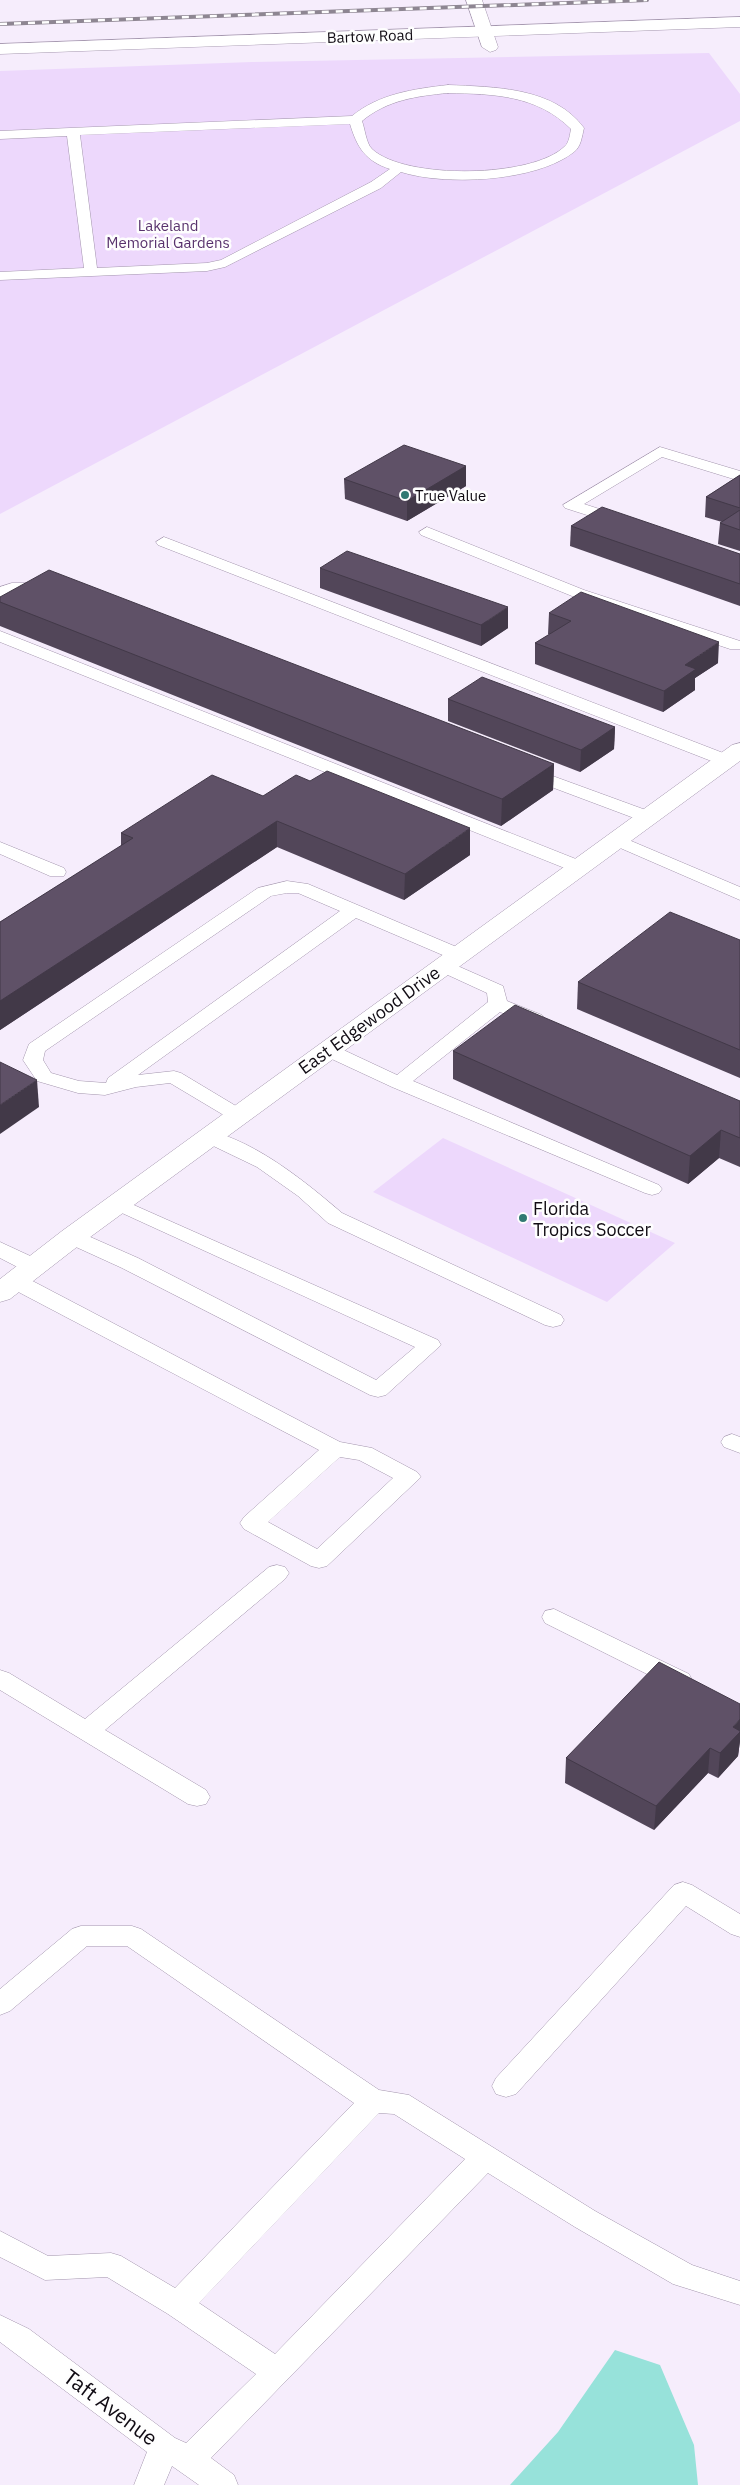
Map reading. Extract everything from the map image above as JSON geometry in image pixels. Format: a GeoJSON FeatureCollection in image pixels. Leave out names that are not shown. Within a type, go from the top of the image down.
{"type":"FeatureCollection","features":[{"type":"Feature","properties":{"kind":"main road"},"geometry":{"type":"LineString","coordinates":[[475,3],[490,47]]}},
{"type":"Feature","properties":{"kind":"main road","name":"Bartow Road"},"geometry":{"type":"LineString","coordinates":[[0,49],[740,22]]}},
{"type":"Feature","properties":{"kind":"main road"},"geometry":{"type":"LineString","coordinates":[[710,39],[740,38]]}},
{"type":"Feature","properties":{"kind":"main road"},"geometry":{"type":"LineString","coordinates":[[590,43],[660,40]]}},
{"type":"Feature","properties":{"kind":"main road"},"geometry":{"type":"LineString","coordinates":[[472,47],[510,46]]}},
{"type":"Feature","properties":{"kind":"main road","name":"Bartow Road"},"geometry":{"type":"LineString","coordinates":[[0,62],[389,50]]}},
{"type":"Feature","properties":{"kind":"main road","name":"East Edgewood Drive"},"geometry":{"type":"LineString","coordinates":[[16,1280],[72,1237],[733,755]]}},
{"type":"Feature","properties":{"kind":"lane"},"geometry":{"type":"LineString","coordinates":[[0,135],[355,120],[363,113],[386,101],[414,92],[448,89],[512,93],[548,103],[566,115],[578,128],[572,148],[554,160],[516,171],[434,176],[399,168],[381,161],[367,152],[355,120]]}},
{"type":"Feature","properties":{"kind":"lane"},"geometry":{"type":"LineString","coordinates":[[73,133],[91,271]]}},
{"type":"Feature","properties":{"kind":"lane"},"geometry":{"type":"LineString","coordinates":[[0,276],[207,267],[225,263],[376,185],[399,168]]}},
{"type":"Feature","properties":{"kind":"lane"},"geometry":{"type":"LineString","coordinates":[[637,527],[572,505],[660,452],[740,476]]}},
{"type":"Feature","properties":{"kind":"lane"},"geometry":{"type":"LineString","coordinates":[[427,532],[578,593],[739,645]]}},
{"type":"Feature","properties":{"kind":"lane"},"geometry":{"type":"LineString","coordinates":[[164,542],[733,755]]}},
{"type":"Feature","properties":{"kind":"lane"},"geometry":{"type":"LineString","coordinates":[[0,592],[12,588],[38,587],[62,591]]}},
{"type":"Feature","properties":{"kind":"lane"},"geometry":{"type":"LineString","coordinates":[[0,636],[579,867]]}},
{"type":"Feature","properties":{"kind":"lane"},"geometry":{"type":"LineString","coordinates":[[513,766],[648,817]]}},
{"type":"Feature","properties":{"kind":"lane"},"geometry":{"type":"LineString","coordinates":[[617,840],[740,894]]}},
{"type":"Feature","properties":{"kind":"lane"},"geometry":{"type":"LineString","coordinates":[[0,847],[57,872]]}},
{"type":"Feature","properties":{"kind":"lane"},"geometry":{"type":"LineString","coordinates":[[239,1116],[174,1077],[136,1081],[105,1089],[78,1087],[44,1077],[33,1060],[36,1048],[265,892],[287,887],[301,888],[451,961],[496,990],[498,1004]]}},
{"type":"Feature","properties":{"kind":"lane"},"geometry":{"type":"LineString","coordinates":[[105,1089],[353,912]]}},
{"type":"Feature","properties":{"kind":"lane"},"geometry":{"type":"LineString","coordinates":[[498,1004],[553,1026]]}},
{"type":"Feature","properties":{"kind":"lane"},"geometry":{"type":"LineString","coordinates":[[399,1083],[498,1004]]}},
{"type":"Feature","properties":{"kind":"lane"},"geometry":{"type":"LineString","coordinates":[[328,1050],[399,1083],[652,1189]]}},
{"type":"Feature","properties":{"kind":"lane"},"geometry":{"type":"LineString","coordinates":[[210,1136],[264,1163],[305,1192],[335,1218],[553,1320]]}},
{"type":"Feature","properties":{"kind":"lane"},"geometry":{"type":"LineString","coordinates":[[72,1237],[130,1263],[378,1390],[430,1345],[118,1204]]}},
{"type":"Feature","properties":{"kind":"lane"},"geometry":{"type":"LineString","coordinates":[[0,1249],[16,1280],[336,1449],[364,1453],[409,1476],[319,1560],[252,1523],[336,1449]]}},
{"type":"Feature","properties":{"kind":"lane"},"geometry":{"type":"LineString","coordinates":[[87,1731],[277,1573]]}},
{"type":"Feature","properties":{"kind":"lane"},"geometry":{"type":"LineString","coordinates":[[554,1617],[696,1689]]}},
{"type":"Feature","properties":{"kind":"lane"},"geometry":{"type":"LineString","coordinates":[[0,1679],[197,1797]]}},
{"type":"Feature","properties":{"kind":"lane"},"geometry":{"type":"LineString","coordinates":[[506,2086],[683,1892],[740,1926]]}},
{"type":"Feature","properties":{"kind":"lane"},"geometry":{"type":"LineString","coordinates":[[0,2004],[81,1936],[132,1936],[373,2101],[399,2102],[585,2219],[683,2275],[740,2293]]}},
{"type":"Feature","properties":{"kind":"lane"},"geometry":{"type":"LineString","coordinates":[[178,2306],[373,2101]]}},
{"type":"Feature","properties":{"kind":"lane"},"geometry":{"type":"LineString","coordinates":[[149,2485],[176,2454],[277,2372],[485,2156]]}},
{"type":"Feature","properties":{"kind":"lane"},"geometry":{"type":"LineString","coordinates":[[0,2243],[46,2268],[111,2265],[178,2306],[277,2372]]}},
{"type":"Feature","properties":{"kind":"lane","name":"Taft Avenue"},"geometry":{"type":"LineString","coordinates":[[0,2328],[18,2338],[176,2454],[223,2485]]}},
{"type":"Feature","properties":{"kind":"green space","name":"Lakeland Memorial Gardens"},"geometry":{"type":"Polygon","coordinates":[[[709,53],[740,94],[740,121],[0,514],[0,71],[252,62],[709,53]]]}},
{"type":"Feature","properties":{"kind":"green space","name":"Florida Tropics Soccer"},"geometry":{"type":"Polygon","coordinates":[[[443,1138],[675,1243],[607,1302],[373,1192],[443,1138]]]}},
{"type":"Feature","properties":{"kind":"shaded area"},"geometry":{"type":"Polygon","coordinates":[[[615,2350],[660,2365],[694,2445],[698,2485],[510,2485],[558,2432],[615,2350]]]}},
{"type":"Feature","properties":{"kind":"building"},"geometry":{"type":"Polygon","coordinates":[[[404,445],[466,466],[407,501],[344,479],[404,445]]]}},
{"type":"Feature","properties":{"kind":"building"},"geometry":{"type":"Polygon","coordinates":[[[740,475],[740,508],[706,497],[740,475]]]}},
{"type":"Feature","properties":{"kind":"building"},"geometry":{"type":"Polygon","coordinates":[[[602,507],[740,554],[740,584],[571,526],[602,507]]]}},
{"type":"Feature","properties":{"kind":"building"},"geometry":{"type":"Polygon","coordinates":[[[740,510],[740,530],[720,523],[740,510]]]}},
{"type":"Feature","properties":{"kind":"building"},"geometry":{"type":"Polygon","coordinates":[[[347,551],[508,607],[481,625],[320,568],[347,551]]]}},
{"type":"Feature","properties":{"kind":"building"},"geometry":{"type":"Polygon","coordinates":[[[49,570],[554,764],[502,799],[0,602],[0,597],[49,570]]]}},
{"type":"Feature","properties":{"kind":"building"},"geometry":{"type":"Polygon","coordinates":[[[581,592],[719,642],[685,665],[696,669],[664,691],[535,643],[571,621],[549,613],[581,592]]]}},
{"type":"Feature","properties":{"kind":"building"},"geometry":{"type":"Polygon","coordinates":[[[482,677],[615,727],[581,750],[448,699],[482,677]]]}},
{"type":"Feature","properties":{"kind":"building"},"geometry":{"type":"Polygon","coordinates":[[[327,771],[470,828],[405,874],[277,821],[0,1001],[0,922],[133,838],[121,833],[212,775],[263,796],[296,775],[310,781],[327,771]]]}},
{"type":"Feature","properties":{"kind":"building"},"geometry":{"type":"Polygon","coordinates":[[[670,912],[740,940],[740,1050],[578,982],[670,912]]]}},
{"type":"Feature","properties":{"kind":"building"},"geometry":{"type":"Polygon","coordinates":[[[515,1005],[740,1101],[740,1138],[721,1130],[690,1156],[453,1051],[515,1005]]]}},
{"type":"Feature","properties":{"kind":"building"},"geometry":{"type":"Polygon","coordinates":[[[0,1062],[37,1080],[0,1105],[0,1062]]]}},
{"type":"Feature","properties":{"kind":"building"},"geometry":{"type":"Polygon","coordinates":[[[659,1662],[740,1704],[740,1719],[733,1727],[740,1732],[720,1753],[710,1748],[656,1806],[566,1758],[659,1662]]]}},
{"type":"Feature","properties":{"kind":"railway"},"geometry":{"type":"LineString","coordinates":[[0,24],[647,0]]}},
{"type":"Feature","properties":{"kind":"place","name":"True Value"},"geometry":{"type":"Point","coordinates":[405,495]}},
{"type":"Feature","properties":{"kind":"place","name":"Florida Tropics Soccer"},"geometry":{"type":"Point","coordinates":[523,1218]}}]}
